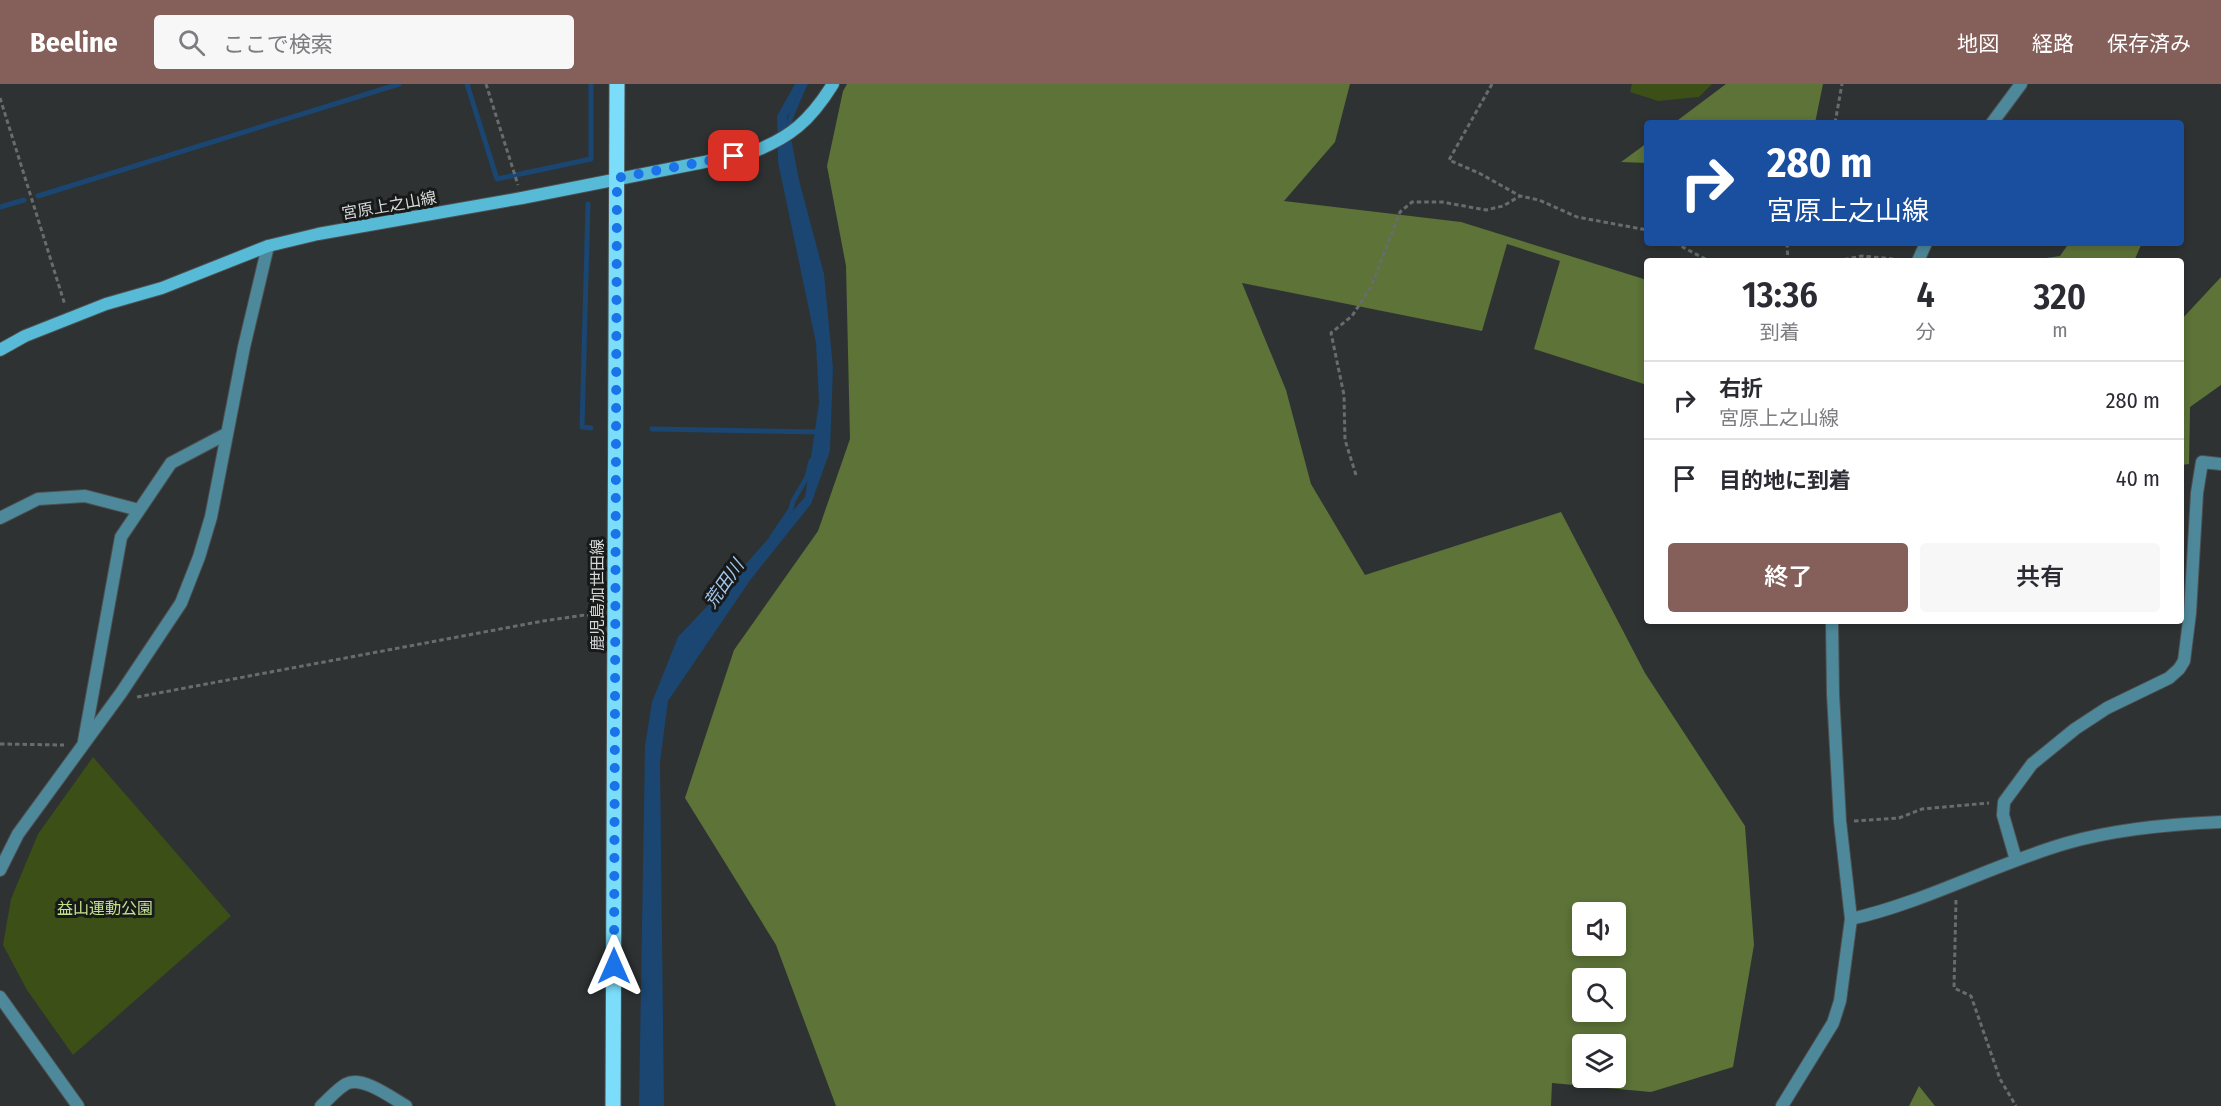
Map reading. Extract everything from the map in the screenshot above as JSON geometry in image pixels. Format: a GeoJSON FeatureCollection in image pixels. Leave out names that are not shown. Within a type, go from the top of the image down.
{"type":"FeatureCollection","features":[{"type":"Feature","properties":{"kind":"main road","name":"鹿児島加世田線"},"geometry":{"type":"LineString","coordinates":[[613,1106],[617,84]]}},
{"type":"Feature","properties":{"kind":"street","name":"宮原上之山線"},"geometry":{"type":"LineString","coordinates":[[0,350],[25,336],[69,318],[106,304],[162,288],[268,246],[318,234],[522,198],[750,153],[776,143],[795,131],[823,100],[832,84]]}},
{"type":"Feature","properties":{"kind":"street"},"geometry":{"type":"LineString","coordinates":[[1994,120],[2021,84]]}},
{"type":"Feature","properties":{"kind":"street"},"geometry":{"type":"LineString","coordinates":[[0,870],[18,834],[121,693],[181,603],[199,557],[211,517],[225,434],[268,246]]}},
{"type":"Feature","properties":{"kind":"street"},"geometry":{"type":"LineString","coordinates":[[84,745],[121,537],[171,463],[225,434]]}},
{"type":"Feature","properties":{"kind":"street"},"geometry":{"type":"LineString","coordinates":[[2016,860],[2003,815],[2004,802],[2032,764],[2075,729],[2108,708],[2169,678],[2184,661],[2187,648],[2196,503],[2202,462],[2221,464]]}},
{"type":"Feature","properties":{"kind":"street"},"geometry":{"type":"LineString","coordinates":[[0,518],[38,499],[85,496],[139,510]]}},
{"type":"Feature","properties":{"kind":"street"},"geometry":{"type":"LineString","coordinates":[[1782,1106],[1833,1023],[1840,1001],[1851,919],[1840,822],[1833,694],[1832,624]]}},
{"type":"Feature","properties":{"kind":"street"},"geometry":{"type":"LineString","coordinates":[[1851,919],[1895,908],[1957,882],[2068,842],[2184,823],[2221,822]]}},
{"type":"Feature","properties":{"kind":"street"},"geometry":{"type":"LineString","coordinates":[[0,997],[78,1106]]}},
{"type":"Feature","properties":{"kind":"street"},"geometry":{"type":"LineString","coordinates":[[321,1106],[346,1083],[357,1081],[375,1088],[406,1106]]}},
{"type":"Feature","properties":{"kind":"path"},"geometry":{"type":"LineString","coordinates":[[486,84],[518,185]]}},
{"type":"Feature","properties":{"kind":"path"},"geometry":{"type":"LineString","coordinates":[[1492,84],[1449,160],[1479,173],[1520,196],[1539,200],[1577,217],[1644,229]]}},
{"type":"Feature","properties":{"kind":"path"},"geometry":{"type":"LineString","coordinates":[[1836,120],[1842,84]]}},
{"type":"Feature","properties":{"kind":"path"},"geometry":{"type":"LineString","coordinates":[[0,98],[69,318]]}},
{"type":"Feature","properties":{"kind":"path"},"geometry":{"type":"LineString","coordinates":[[1356,475],[1345,440],[1344,395],[1331,333],[1352,316],[1371,287],[1400,212],[1412,201],[1442,201],[1486,210],[1503,206],[1520,196]]}},
{"type":"Feature","properties":{"kind":"path"},"geometry":{"type":"LineString","coordinates":[[1681,246],[1703,258]]}},
{"type":"Feature","properties":{"kind":"path"},"geometry":{"type":"LineString","coordinates":[[1852,258],[1862,256],[1881,258]]}},
{"type":"Feature","properties":{"kind":"path"},"geometry":{"type":"LineString","coordinates":[[121,693],[142,697],[543,621],[585,615],[615,615]]}},
{"type":"Feature","properties":{"kind":"path"},"geometry":{"type":"LineString","coordinates":[[0,744],[84,745]]}},
{"type":"Feature","properties":{"kind":"path"},"geometry":{"type":"LineString","coordinates":[[1840,822],[1899,818],[1922,809],[2004,802]]}},
{"type":"Feature","properties":{"kind":"path"},"geometry":{"type":"LineString","coordinates":[[1957,882],[1954,988],[1971,996],[2000,1079],[2016,1106]]}},
{"type":"Feature","properties":{"kind":"green space"},"geometry":{"type":"Polygon","coordinates":[[[847,84],[1350,84],[1335,142],[1284,201],[1461,222],[1644,279],[1644,384],[1534,349],[1560,261],[1507,244],[1482,331],[1242,283],[1286,390],[1311,484],[1365,575],[1561,512],[1645,673],[1745,826],[1754,945],[1733,1067],[1651,1092],[1607,1088],[1626,1088],[1626,1034],[1572,1034],[1572,1085],[1552,1083],[1551,1106],[836,1106],[776,945],[685,798],[734,650],[818,531],[850,439],[846,266],[827,166],[843,91],[847,84]]]}},
{"type":"Feature","properties":{"kind":"green space"},"geometry":{"type":"Polygon","coordinates":[[[1632,84],[1712,84],[1699,97],[1658,101],[1630,92],[1632,84]]]}},
{"type":"Feature","properties":{"kind":"green space"},"geometry":{"type":"Polygon","coordinates":[[[1726,84],[1823,84],[1816,120],[1678,120],[1726,84]]]}},
{"type":"Feature","properties":{"kind":"green space"},"geometry":{"type":"Polygon","coordinates":[[[1644,145],[1644,163],[1621,162],[1644,145]]]}},
{"type":"Feature","properties":{"kind":"green space"},"geometry":{"type":"Polygon","coordinates":[[[2067,246],[2141,246],[2135,258],[2046,258],[2060,256],[2067,246]]]}},
{"type":"Feature","properties":{"kind":"green space"},"geometry":{"type":"Polygon","coordinates":[[[2221,277],[2221,385],[2190,407],[2189,464],[2184,465],[2184,317],[2221,277]]]}},
{"type":"Feature","properties":{"kind":"green space","name":"益山運動公園"},"geometry":{"type":"Polygon","coordinates":[[[93,757],[231,916],[73,1055],[27,990],[3,945],[11,899],[38,834],[93,757]]]}},
{"type":"Feature","properties":{"kind":"green space"},"geometry":{"type":"Polygon","coordinates":[[[1919,1086],[1935,1106],[1909,1106],[1919,1086]]]}},
{"type":"Feature","properties":{"kind":"water"},"geometry":{"type":"Polygon","coordinates":[[[795,84],[808,84],[787,117],[799,180],[824,274],[833,368],[830,451],[811,504],[751,579],[668,701],[660,762],[664,1106],[639,1106],[645,746],[652,702],[678,637],[805,497],[819,403],[816,343],[778,162],[777,116],[795,84]]]}},
{"type":"Feature","properties":{"kind":"waterway"},"geometry":{"type":"LineString","coordinates":[[38,196],[399,84]]}},
{"type":"Feature","properties":{"kind":"waterway"},"geometry":{"type":"LineString","coordinates":[[467,84],[497,179],[591,159],[591,84]]}},
{"type":"Feature","properties":{"kind":"waterway","name":"荒田川"},"geometry":{"type":"LineString","coordinates":[[791,130],[790,119],[805,84]]}},
{"type":"Feature","properties":{"kind":"waterway"},"geometry":{"type":"LineString","coordinates":[[0,207],[24,200]]}},
{"type":"Feature","properties":{"kind":"waterway"},"geometry":{"type":"LineString","coordinates":[[588,204],[582,427],[591,428]]}},
{"type":"Feature","properties":{"kind":"waterway"},"geometry":{"type":"LineString","coordinates":[[652,429],[819,432]]}},
{"type":"Feature","properties":{"kind":"waterway","name":"荒田川"},"geometry":{"type":"LineString","coordinates":[[772,537],[791,509],[807,477],[811,461]]}},
{"type":"Feature","properties":{"kind":"route"},"geometry":{"type":"LineString","coordinates":[[614,966],[617,178],[734,156]]}}]}
